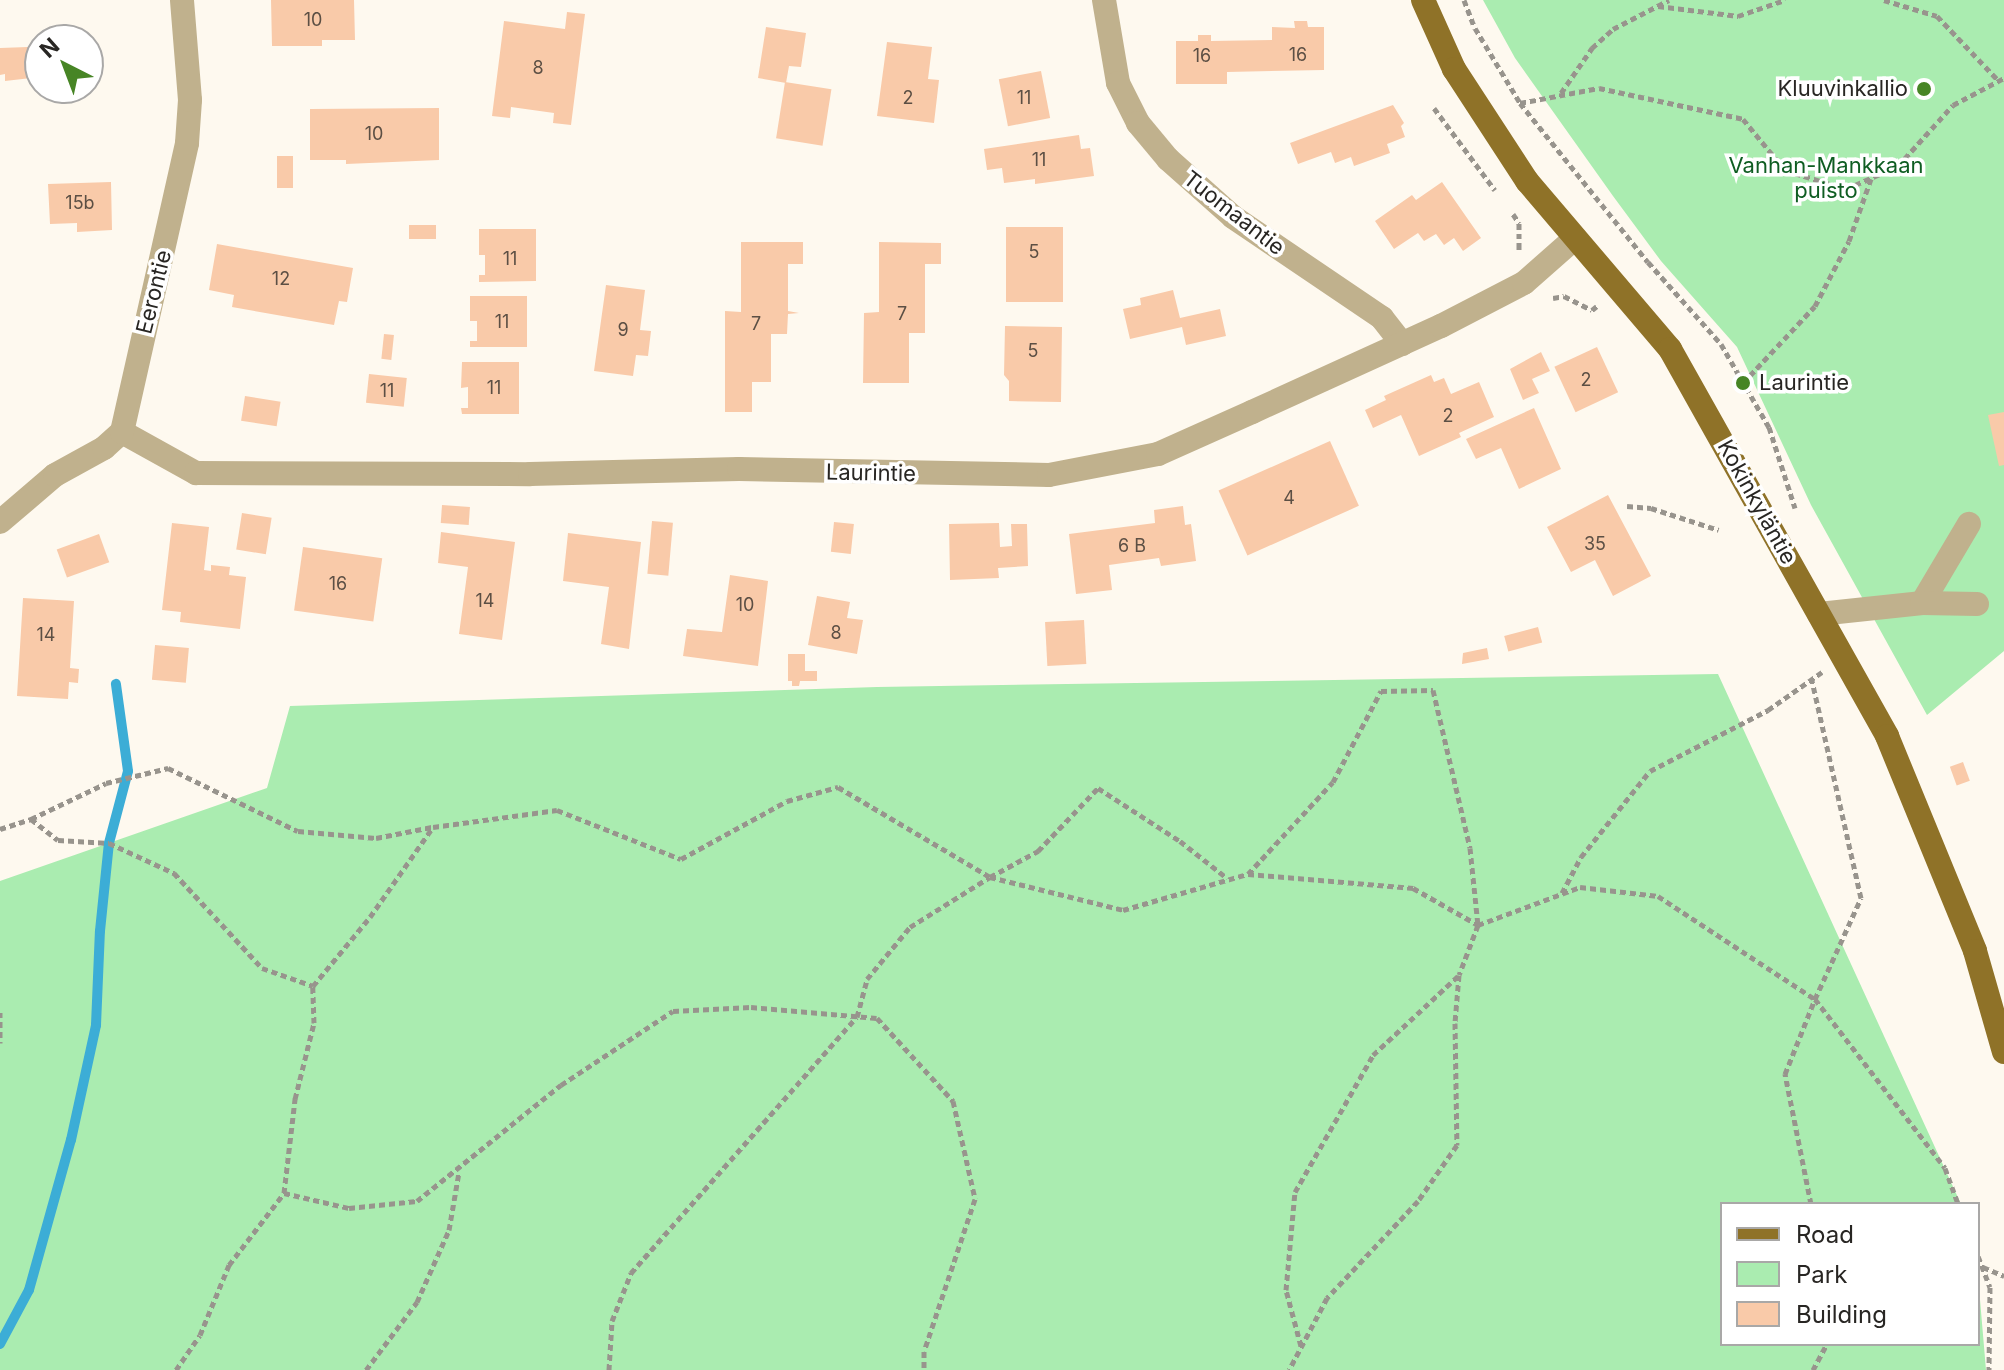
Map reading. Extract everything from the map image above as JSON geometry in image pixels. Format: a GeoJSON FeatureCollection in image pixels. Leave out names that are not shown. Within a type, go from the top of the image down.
{"type":"FeatureCollection","features":[{"type":"Feature","properties":{"kind":"main road","name":"Kokinkyläntie"},"geometry":{"type":"LineString","coordinates":[[1423,0],[1454,69],[1527,181],[1661,337],[1696,390],[1887,736],[1965,924],[2004,1052]]}},
{"type":"Feature","properties":{"kind":"street","name":"Eerontie"},"geometry":{"type":"LineString","coordinates":[[122,432],[187,143],[190,100],[182,0]]}},
{"type":"Feature","properties":{"kind":"street","name":"Tuomaantie"},"geometry":{"type":"LineString","coordinates":[[1104,0],[1118,83],[1138,123],[1168,159],[1233,217],[1382,318],[1402,344]]}},
{"type":"Feature","properties":{"kind":"street","name":"Laurintie"},"geometry":{"type":"LineString","coordinates":[[122,432],[196,473],[530,474],[739,469],[1049,475],[1158,454],[1402,344],[1524,283],[1575,238]]}},
{"type":"Feature","properties":{"kind":"street"},"geometry":{"type":"LineString","coordinates":[[0,522],[55,475],[104,448],[122,432]]}},
{"type":"Feature","properties":{"kind":"street"},"geometry":{"type":"LineString","coordinates":[[1922,603],[1969,524]]}},
{"type":"Feature","properties":{"kind":"street"},"geometry":{"type":"LineString","coordinates":[[1819,614],[1922,603],[1977,604]]}},
{"type":"Feature","properties":{"kind":"path"},"geometry":{"type":"LineString","coordinates":[[1560,93],[1592,48],[1613,29],[1669,0]]}},
{"type":"Feature","properties":{"kind":"path"},"geometry":{"type":"LineString","coordinates":[[1657,6],[1738,16],[1785,0]]}},
{"type":"Feature","properties":{"kind":"path"},"geometry":{"type":"LineString","coordinates":[[1520,103],[1599,88],[1743,119],[1785,170],[1846,189],[1898,166],[1953,105],[2001,79],[1937,16],[1884,0]]}},
{"type":"Feature","properties":{"kind":"path"},"geometry":{"type":"LineString","coordinates":[[1434,108],[1500,196]]}},
{"type":"Feature","properties":{"kind":"path"},"geometry":{"type":"LineString","coordinates":[[1743,383],[1815,306],[1849,241],[1871,178]]}},
{"type":"Feature","properties":{"kind":"path"},"geometry":{"type":"LineString","coordinates":[[1508,206],[1519,223],[1520,239],[1518,253],[1511,265],[1535,300],[1564,296],[1592,310],[1619,287]]}},
{"type":"Feature","properties":{"kind":"path"},"geometry":{"type":"LineString","coordinates":[[1627,506],[1651,508],[1719,530]]}},
{"type":"Feature","properties":{"kind":"path"},"geometry":{"type":"LineString","coordinates":[[1561,894],[1581,857],[1650,771],[1768,710],[1843,657]]}},
{"type":"Feature","properties":{"kind":"path"},"geometry":{"type":"LineString","coordinates":[[1811,1202],[1785,1074],[1861,898],[1812,680]]}},
{"type":"Feature","properties":{"kind":"path"},"geometry":{"type":"LineString","coordinates":[[1248,874],[1333,782],[1381,691],[1433,690],[1470,848],[1478,925],[1459,975],[1455,1023],[1457,1145],[1418,1201],[1327,1298],[1289,1370]]}},
{"type":"Feature","properties":{"kind":"path"},"geometry":{"type":"LineString","coordinates":[[0,829],[31,819],[106,783],[168,768],[298,831],[376,838],[557,810],[681,859],[787,801],[838,787],[990,877],[1123,910],[1248,874],[1413,888],[1478,925]]}},
{"type":"Feature","properties":{"kind":"path"},"geometry":{"type":"LineString","coordinates":[[609,1370],[612,1321],[631,1273],[857,1017],[867,979],[910,927],[1038,851],[1098,788],[1180,841],[1228,879]]}},
{"type":"Feature","properties":{"kind":"path"},"geometry":{"type":"LineString","coordinates":[[31,819],[58,840],[109,843],[174,873],[262,968],[313,986]]}},
{"type":"Feature","properties":{"kind":"path"},"geometry":{"type":"LineString","coordinates":[[176,1370],[200,1335],[229,1265],[284,1193],[295,1099],[314,1023],[313,986],[370,917],[433,827]]}},
{"type":"Feature","properties":{"kind":"path"},"geometry":{"type":"LineString","coordinates":[[1478,925],[1580,887],[1658,896],[1815,999],[1945,1168],[1957,1202]]}},
{"type":"Feature","properties":{"kind":"path"},"geometry":{"type":"LineString","coordinates":[[1301,1347],[1286,1290],[1295,1192],[1373,1055],[1459,975]]}},
{"type":"Feature","properties":{"kind":"path"},"geometry":{"type":"LineString","coordinates":[[284,1193],[349,1208],[417,1201],[561,1085],[673,1011],[751,1007],[877,1018],[953,1101],[975,1199],[924,1351],[924,1370]]}},
{"type":"Feature","properties":{"kind":"path"},"geometry":{"type":"LineString","coordinates":[[0,1012],[0,1043]]}},
{"type":"Feature","properties":{"kind":"path"},"geometry":{"type":"LineString","coordinates":[[366,1370],[417,1302],[449,1230],[459,1170]]}},
{"type":"Feature","properties":{"kind":"path"},"geometry":{"type":"LineString","coordinates":[[1980,1261],[1990,1287],[1989,1370]]}},
{"type":"Feature","properties":{"kind":"path"},"geometry":{"type":"LineString","coordinates":[[1982,1266],[2004,1276]]}},
{"type":"Feature","properties":{"kind":"path"},"geometry":{"type":"LineString","coordinates":[[1980,1338],[1989,1339]]}},
{"type":"Feature","properties":{"kind":"path"},"geometry":{"type":"LineString","coordinates":[[1813,1370],[1826,1346]]}},
{"type":"Feature","properties":{"kind":"green space","name":"Vanhan-Mankkaan puisto"},"geometry":{"type":"Polygon","coordinates":[[[1483,0],[2004,0],[2004,651],[1927,715],[1811,505],[1737,347],[1661,261],[1613,196],[1515,58],[1483,0]]]}},
{"type":"Feature","properties":{"kind":"green space"},"geometry":{"type":"Polygon","coordinates":[[[1718,674],[1960,1202],[1720,1202],[1720,1346],[1980,1346],[1980,1300],[1986,1370],[0,1370],[0,881],[267,788],[290,706],[877,687],[1718,674]]]}},
{"type":"Feature","properties":{"kind":"building"},"geometry":{"type":"Polygon","coordinates":[[[271,0],[354,0],[355,40],[322,40],[322,46],[272,46],[271,0]]]}},
{"type":"Feature","properties":{"kind":"building"},"geometry":{"type":"Polygon","coordinates":[[[567,12],[585,14],[571,125],[553,123],[554,113],[511,107],[510,118],[492,116],[504,21],[565,29],[567,12]]]}},
{"type":"Feature","properties":{"kind":"building"},"geometry":{"type":"Polygon","coordinates":[[[1294,21],[1307,21],[1308,27],[1324,27],[1324,70],[1227,72],[1227,84],[1176,84],[1176,41],[1198,41],[1198,35],[1211,35],[1211,41],[1272,40],[1272,27],[1295,28],[1294,21]]]}},
{"type":"Feature","properties":{"kind":"building"},"geometry":{"type":"Polygon","coordinates":[[[766,27],[806,33],[801,67],[789,66],[786,83],[758,78],[766,27]]]}},
{"type":"Feature","properties":{"kind":"building"},"geometry":{"type":"Polygon","coordinates":[[[887,42],[932,47],[928,79],[939,80],[934,123],[877,116],[887,42]]]}},
{"type":"Feature","properties":{"kind":"building"},"geometry":{"type":"Polygon","coordinates":[[[24,47],[24,79],[5,81],[5,74],[0,75],[0,48],[24,47]]]}},
{"type":"Feature","properties":{"kind":"building"},"geometry":{"type":"Polygon","coordinates":[[[1041,71],[1050,118],[1008,126],[999,79],[1041,71]]]}},
{"type":"Feature","properties":{"kind":"building"},"geometry":{"type":"Polygon","coordinates":[[[785,82],[831,89],[823,146],[776,138],[785,82]]]}},
{"type":"Feature","properties":{"kind":"building"},"geometry":{"type":"Polygon","coordinates":[[[1393,105],[1404,123],[1401,126],[1405,137],[1387,144],[1390,153],[1354,166],[1351,157],[1335,163],[1331,152],[1298,164],[1290,143],[1393,105]]]}},
{"type":"Feature","properties":{"kind":"building"},"geometry":{"type":"Polygon","coordinates":[[[439,108],[439,160],[346,164],[346,160],[310,160],[310,109],[439,108]]]}},
{"type":"Feature","properties":{"kind":"building"},"geometry":{"type":"Polygon","coordinates":[[[1079,135],[1081,149],[1090,148],[1094,176],[1035,184],[1035,179],[1004,183],[1002,168],[987,170],[984,149],[1079,135]]]}},
{"type":"Feature","properties":{"kind":"building"},"geometry":{"type":"Polygon","coordinates":[[[277,156],[293,156],[293,188],[277,188],[277,156]]]}},
{"type":"Feature","properties":{"kind":"building"},"geometry":{"type":"Polygon","coordinates":[[[111,182],[112,230],[77,232],[77,223],[50,224],[48,184],[111,182]]]}},
{"type":"Feature","properties":{"kind":"building"},"geometry":{"type":"Polygon","coordinates":[[[1442,182],[1481,238],[1463,251],[1454,238],[1444,245],[1436,234],[1424,241],[1418,233],[1394,249],[1375,221],[1412,195],[1416,200],[1442,182]]]}},
{"type":"Feature","properties":{"kind":"building"},"geometry":{"type":"Polygon","coordinates":[[[409,225],[436,225],[436,239],[409,239],[409,225]]]}},
{"type":"Feature","properties":{"kind":"building"},"geometry":{"type":"Polygon","coordinates":[[[1006,227],[1063,227],[1063,302],[1006,302],[1006,227]]]}},
{"type":"Feature","properties":{"kind":"building"},"geometry":{"type":"Polygon","coordinates":[[[479,229],[536,229],[536,281],[479,282],[479,275],[485,275],[485,255],[479,255],[479,229]]]}},
{"type":"Feature","properties":{"kind":"building"},"geometry":{"type":"Polygon","coordinates":[[[741,242],[803,242],[803,264],[788,264],[788,311],[799,313],[788,314],[787,334],[771,334],[771,382],[752,382],[752,412],[725,412],[725,311],[741,312],[741,242]]]}},
{"type":"Feature","properties":{"kind":"building"},"geometry":{"type":"Polygon","coordinates":[[[879,242],[941,243],[941,264],[925,264],[925,333],[909,333],[909,383],[863,383],[864,313],[879,312],[879,242]]]}},
{"type":"Feature","properties":{"kind":"building"},"geometry":{"type":"Polygon","coordinates":[[[217,244],[353,268],[347,302],[339,301],[334,325],[232,307],[234,295],[209,290],[217,244]]]}},
{"type":"Feature","properties":{"kind":"building"},"geometry":{"type":"Polygon","coordinates":[[[606,285],[645,290],[640,330],[651,331],[648,356],[636,355],[633,376],[594,371],[606,285]]]}},
{"type":"Feature","properties":{"kind":"building"},"geometry":{"type":"Polygon","coordinates":[[[1173,290],[1180,318],[1220,309],[1226,336],[1186,345],[1182,327],[1130,339],[1123,309],[1141,305],[1140,298],[1173,290]]]}},
{"type":"Feature","properties":{"kind":"building"},"geometry":{"type":"Polygon","coordinates":[[[470,296],[527,296],[527,347],[470,347],[470,341],[477,341],[477,321],[470,321],[470,296]]]}},
{"type":"Feature","properties":{"kind":"building"},"geometry":{"type":"Polygon","coordinates":[[[1005,326],[1062,327],[1061,402],[1009,401],[1009,381],[1004,375],[1005,326]]]}},
{"type":"Feature","properties":{"kind":"building"},"geometry":{"type":"Polygon","coordinates":[[[384,334],[394,335],[391,360],[381,359],[384,334]]]}},
{"type":"Feature","properties":{"kind":"building"},"geometry":{"type":"Polygon","coordinates":[[[1597,347],[1618,392],[1576,412],[1554,367],[1597,347]]]}},
{"type":"Feature","properties":{"kind":"building"},"geometry":{"type":"Polygon","coordinates":[[[1541,352],[1550,371],[1532,379],[1539,393],[1523,400],[1510,369],[1541,352]]]}},
{"type":"Feature","properties":{"kind":"building"},"geometry":{"type":"Polygon","coordinates":[[[462,362],[519,362],[519,414],[462,414],[461,408],[468,408],[468,387],[461,388],[462,362]]]}},
{"type":"Feature","properties":{"kind":"building"},"geometry":{"type":"Polygon","coordinates":[[[369,374],[407,378],[404,407],[366,403],[369,374]]]}},
{"type":"Feature","properties":{"kind":"building"},"geometry":{"type":"Polygon","coordinates":[[[1431,375],[1434,382],[1444,378],[1451,394],[1479,382],[1494,417],[1459,433],[1461,437],[1419,456],[1401,415],[1373,428],[1365,410],[1386,400],[1384,396],[1431,375]]]}},
{"type":"Feature","properties":{"kind":"building"},"geometry":{"type":"Polygon","coordinates":[[[245,396],[281,402],[277,426],[241,421],[245,396]]]}},
{"type":"Feature","properties":{"kind":"building"},"geometry":{"type":"Polygon","coordinates":[[[1534,408],[1561,469],[1519,489],[1501,448],[1476,459],[1466,439],[1534,408]]]}},
{"type":"Feature","properties":{"kind":"building"},"geometry":{"type":"Polygon","coordinates":[[[2004,412],[2004,465],[1999,466],[1988,415],[2004,412]]]}},
{"type":"Feature","properties":{"kind":"building"},"geometry":{"type":"Polygon","coordinates":[[[1330,441],[1359,506],[1247,555],[1219,491],[1330,441]]]}},
{"type":"Feature","properties":{"kind":"building"},"geometry":{"type":"Polygon","coordinates":[[[1608,495],[1651,576],[1613,596],[1595,560],[1571,572],[1547,527],[1608,495]]]}},
{"type":"Feature","properties":{"kind":"building"},"geometry":{"type":"Polygon","coordinates":[[[442,505],[470,507],[469,525],[441,523],[442,505]]]}},
{"type":"Feature","properties":{"kind":"building"},"geometry":{"type":"Polygon","coordinates":[[[1183,506],[1185,525],[1191,524],[1196,561],[1161,566],[1159,558],[1109,565],[1112,590],[1076,594],[1069,534],[1155,523],[1154,510],[1183,506]]]}},
{"type":"Feature","properties":{"kind":"building"},"geometry":{"type":"Polygon","coordinates":[[[242,513],[272,518],[266,554],[236,550],[242,513]]]}},
{"type":"Feature","properties":{"kind":"building"},"geometry":{"type":"Polygon","coordinates":[[[652,521],[673,523],[668,576],[647,574],[652,521]]]}},
{"type":"Feature","properties":{"kind":"building"},"geometry":{"type":"Polygon","coordinates":[[[834,522],[854,524],[851,554],[831,552],[834,522]]]}},
{"type":"Feature","properties":{"kind":"building"},"geometry":{"type":"Polygon","coordinates":[[[172,523],[209,527],[204,570],[211,571],[211,565],[230,567],[229,575],[246,577],[240,629],[180,622],[181,612],[162,610],[172,523]]]}},
{"type":"Feature","properties":{"kind":"building"},"geometry":{"type":"Polygon","coordinates":[[[999,523],[1000,547],[1012,546],[1011,524],[1027,524],[1028,566],[998,568],[999,578],[950,580],[949,524],[999,523]]]}},
{"type":"Feature","properties":{"kind":"building"},"geometry":{"type":"Polygon","coordinates":[[[441,532],[515,542],[502,640],[459,634],[468,567],[438,563],[441,532]]]}},
{"type":"Feature","properties":{"kind":"building"},"geometry":{"type":"Polygon","coordinates":[[[568,533],[641,542],[629,649],[601,644],[609,587],[563,581],[568,533]]]}},
{"type":"Feature","properties":{"kind":"building"},"geometry":{"type":"Polygon","coordinates":[[[99,534],[109,562],[67,578],[57,549],[99,534]]]}},
{"type":"Feature","properties":{"kind":"building"},"geometry":{"type":"Polygon","coordinates":[[[303,547],[382,558],[373,622],[294,610],[303,547]]]}},
{"type":"Feature","properties":{"kind":"building"},"geometry":{"type":"Polygon","coordinates":[[[730,575],[768,581],[758,666],[683,656],[687,629],[722,632],[730,575]]]}},
{"type":"Feature","properties":{"kind":"building"},"geometry":{"type":"Polygon","coordinates":[[[817,596],[850,602],[847,618],[863,620],[857,654],[808,645],[817,596]]]}},
{"type":"Feature","properties":{"kind":"building"},"geometry":{"type":"Polygon","coordinates":[[[23,598],[74,601],[70,668],[79,669],[78,683],[69,682],[68,699],[17,696],[23,598]]]}},
{"type":"Feature","properties":{"kind":"building"},"geometry":{"type":"Polygon","coordinates":[[[1084,620],[1086,664],[1047,666],[1045,622],[1084,620]]]}},
{"type":"Feature","properties":{"kind":"building"},"geometry":{"type":"Polygon","coordinates":[[[1538,627],[1542,642],[1508,652],[1504,636],[1538,627]]]}},
{"type":"Feature","properties":{"kind":"building"},"geometry":{"type":"Polygon","coordinates":[[[155,645],[189,648],[186,683],[152,680],[155,645]]]}},
{"type":"Feature","properties":{"kind":"building"},"geometry":{"type":"Polygon","coordinates":[[[1487,648],[1489,659],[1462,664],[1463,653],[1487,648]]]}},
{"type":"Feature","properties":{"kind":"building"},"geometry":{"type":"Polygon","coordinates":[[[788,654],[805,654],[805,671],[817,671],[817,681],[800,681],[799,686],[792,686],[792,681],[788,681],[788,654]]]}},
{"type":"Feature","properties":{"kind":"building"},"geometry":{"type":"Polygon","coordinates":[[[1963,762],[1970,781],[1957,786],[1950,767],[1963,762]]]}},
{"type":"Feature","properties":{"kind":"waterway"},"geometry":{"type":"LineString","coordinates":[[0,1344],[29,1290],[71,1140],[96,1025],[100,931],[109,843],[128,771],[116,684]]}},
{"type":"Feature","properties":{"kind":"place","name":"Kluuvinkallio"},"geometry":{"type":"Point","coordinates":[1924,89]}},
{"type":"Feature","properties":{"kind":"place","name":"Laurintie"},"geometry":{"type":"Point","coordinates":[1743,383]}}]}
